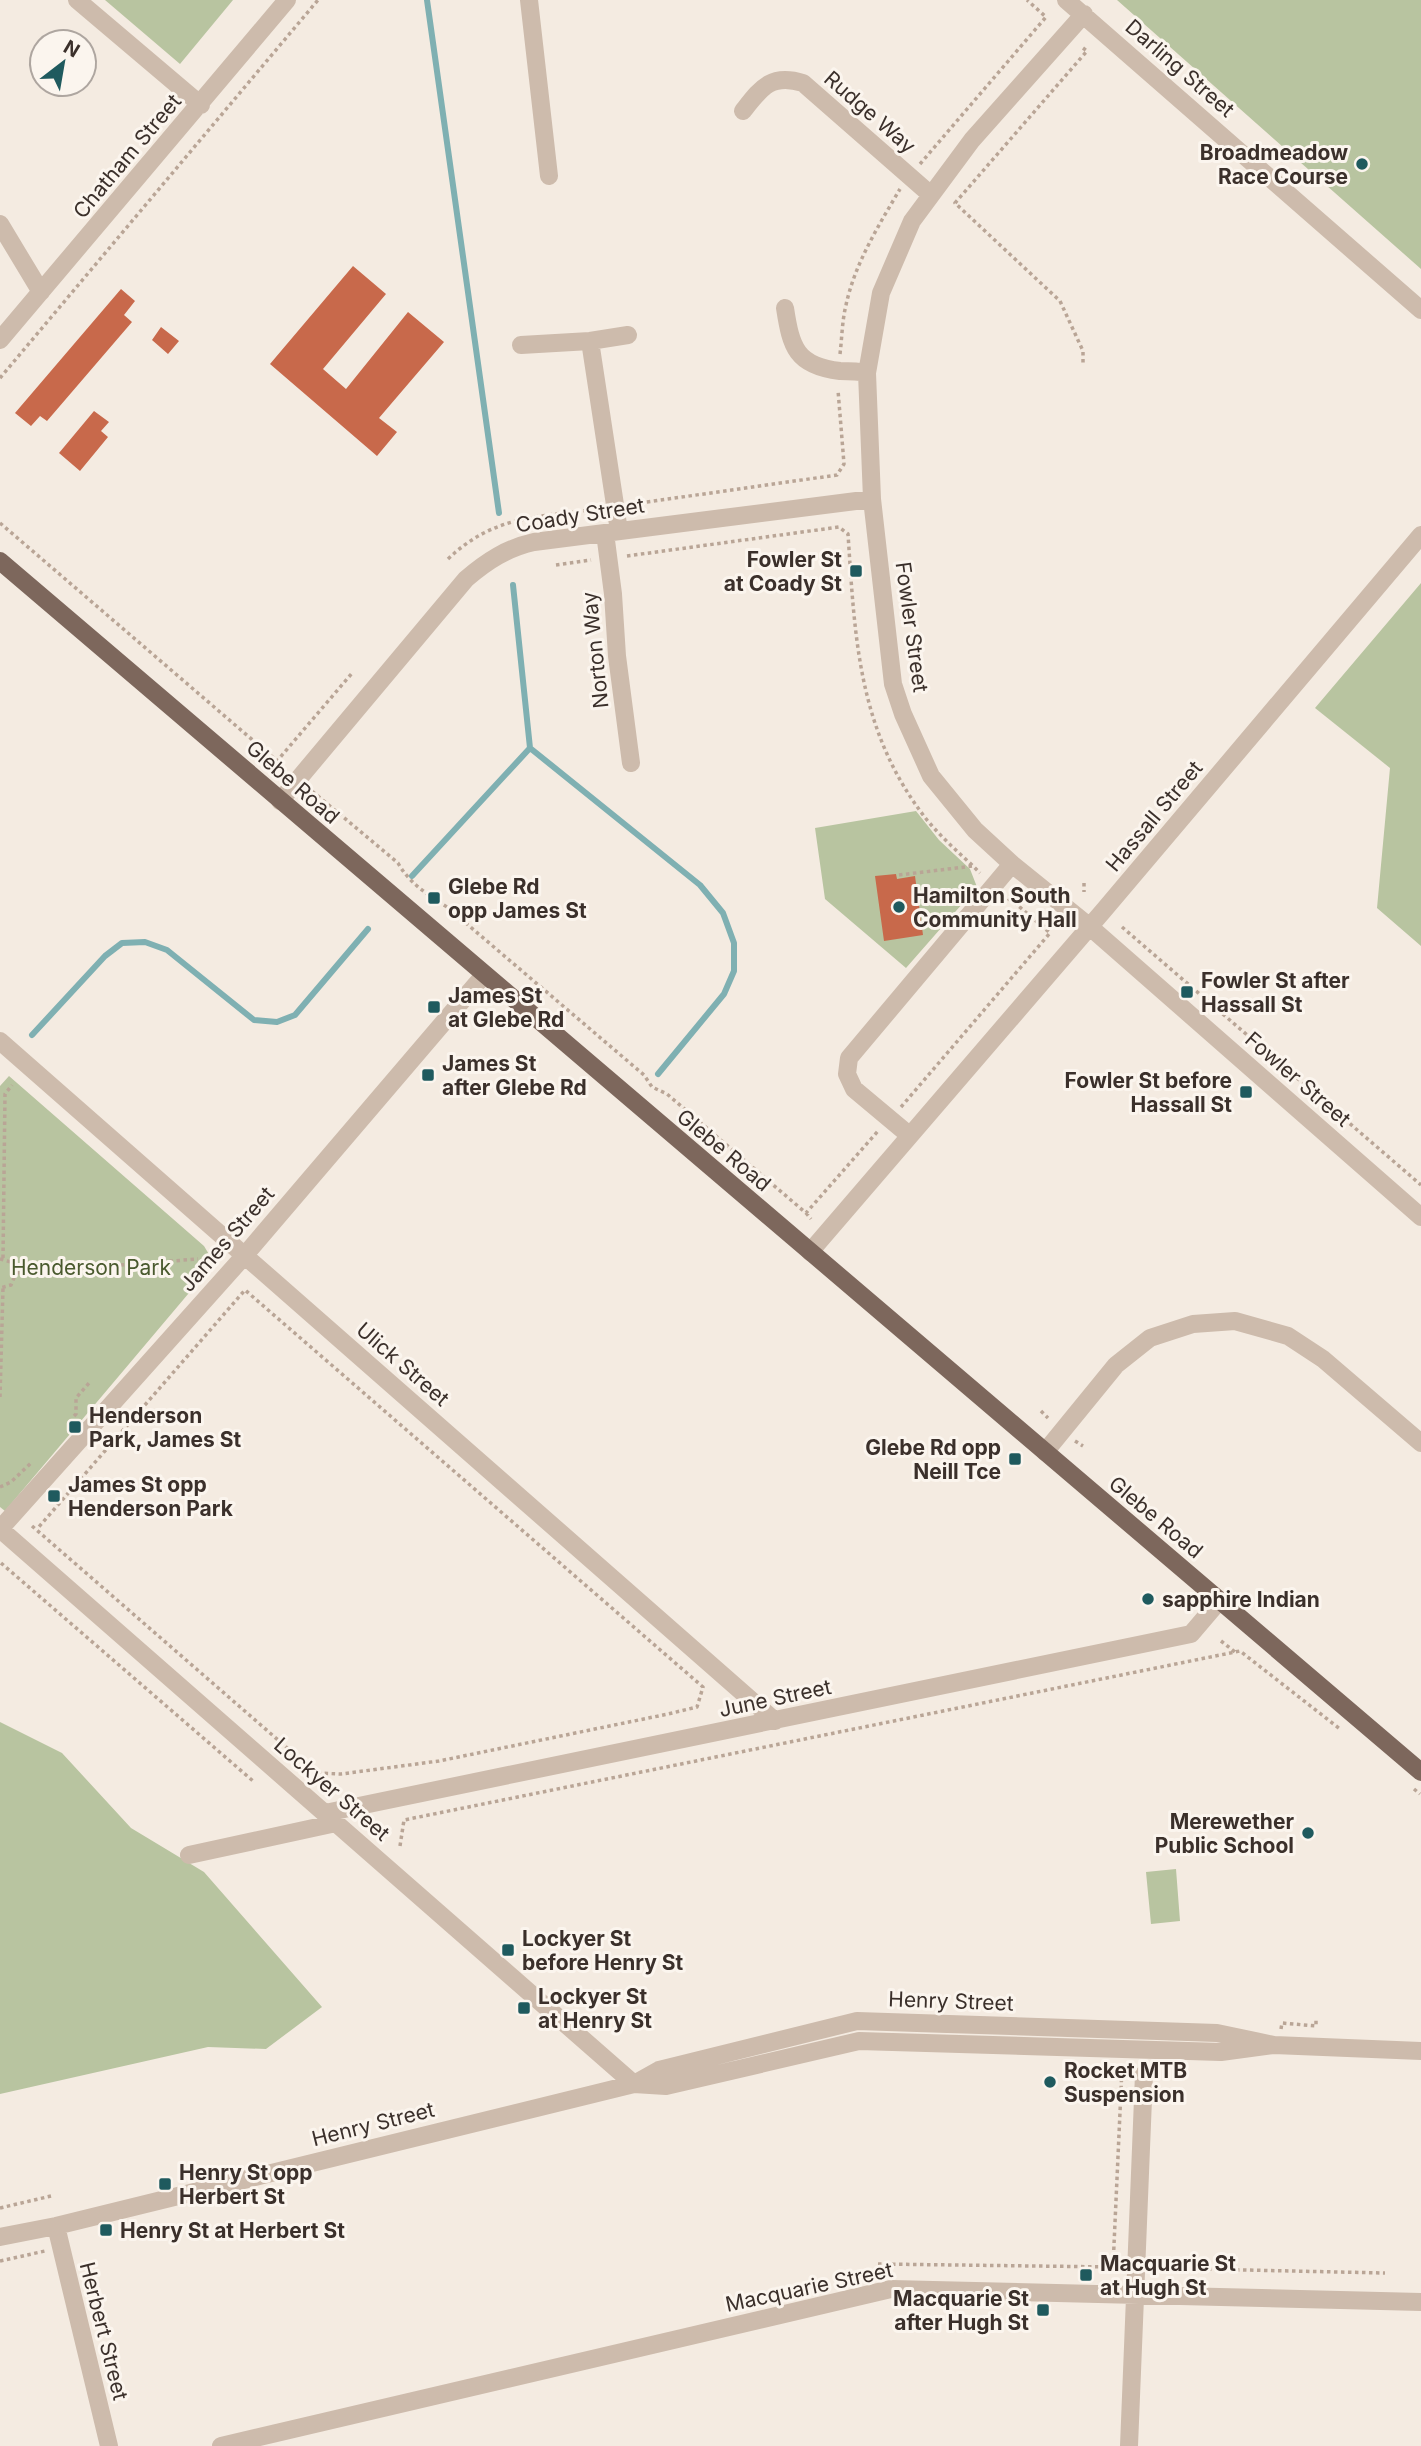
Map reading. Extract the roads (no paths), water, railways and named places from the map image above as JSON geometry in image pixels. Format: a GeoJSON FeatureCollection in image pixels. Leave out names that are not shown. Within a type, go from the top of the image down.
{"type":"FeatureCollection","features":[{"type":"Feature","properties":{"kind":"main road","name":"Glebe Road"},"geometry":{"type":"LineString","coordinates":[[0,561],[1220,1600],[1416,1779]]}},
{"type":"Feature","properties":{"kind":"street"},"geometry":{"type":"LineString","coordinates":[[77,0],[201,105]]}},
{"type":"Feature","properties":{"kind":"street","name":"Chatham Street"},"geometry":{"type":"LineString","coordinates":[[0,340],[287,0]]}},
{"type":"Feature","properties":{"kind":"street"},"geometry":{"type":"LineString","coordinates":[[529,0],[549,176]]}},
{"type":"Feature","properties":{"kind":"street","name":"Darling Street"},"geometry":{"type":"LineString","coordinates":[[1066,0],[1421,310]]}},
{"type":"Feature","properties":{"kind":"street","name":"Fowler Street"},"geometry":{"type":"LineString","coordinates":[[1084,14],[972,140],[912,221],[881,293],[867,373],[872,499],[893,684],[903,714],[931,776],[960,813],[1012,864],[1090,927],[1421,1217]]}},
{"type":"Feature","properties":{"kind":"street","name":"Rudge Way"},"geometry":{"type":"LineString","coordinates":[[743,111],[767,85],[780,79],[803,83],[931,195]]}},
{"type":"Feature","properties":{"kind":"street"},"geometry":{"type":"LineString","coordinates":[[0,224],[41,292]]}},
{"type":"Feature","properties":{"kind":"street"},"geometry":{"type":"LineString","coordinates":[[785,308],[790,338],[797,353],[807,361],[819,368],[867,373]]}},
{"type":"Feature","properties":{"kind":"street"},"geometry":{"type":"LineString","coordinates":[[521,345],[590,341],[628,335]]}},
{"type":"Feature","properties":{"kind":"street","name":"Norton Way"},"geometry":{"type":"LineString","coordinates":[[590,341],[612,532],[608,558],[617,656],[631,763]]}},
{"type":"Feature","properties":{"kind":"street","name":"Coady Street"},"geometry":{"type":"LineString","coordinates":[[280,801],[466,579],[484,563],[516,546],[872,499]]}},
{"type":"Feature","properties":{"kind":"street","name":"Hassall Street"},"geometry":{"type":"LineString","coordinates":[[810,1252],[1090,927],[1421,534]]}},
{"type":"Feature","properties":{"kind":"street"},"geometry":{"type":"LineString","coordinates":[[909,1135],[854,1089],[847,1074],[849,1058],[1012,864]]}},
{"type":"Feature","properties":{"kind":"street","name":"James Street"},"geometry":{"type":"LineString","coordinates":[[0,1529],[245,1255],[484,975]]}},
{"type":"Feature","properties":{"kind":"street","name":"Ulick Street"},"geometry":{"type":"LineString","coordinates":[[0,1041],[775,1721]]}},
{"type":"Feature","properties":{"kind":"street"},"geometry":{"type":"LineString","coordinates":[[1045,1452],[1116,1365],[1150,1338],[1193,1324],[1235,1321],[1288,1336],[1323,1359],[1421,1442]]}},
{"type":"Feature","properties":{"kind":"street","name":"Lockyer Street"},"geometry":{"type":"LineString","coordinates":[[0,1529],[634,2084]]}},
{"type":"Feature","properties":{"kind":"street","name":"June Street"},"geometry":{"type":"LineString","coordinates":[[189,1855],[330,1818],[1191,1634],[1220,1600]]}},
{"type":"Feature","properties":{"kind":"street","name":"Henry Street"},"geometry":{"type":"LineString","coordinates":[[0,2237],[56,2226],[634,2084],[659,2070],[857,2021],[1217,2032],[1421,2051]]}},
{"type":"Feature","properties":{"kind":"street","name":"Henry Street"},"geometry":{"type":"LineString","coordinates":[[634,2084],[666,2086],[859,2041],[1221,2052],[1277,2039]]}},
{"type":"Feature","properties":{"kind":"street"},"geometry":{"type":"LineString","coordinates":[[1129,2446],[1144,2074]]}},
{"type":"Feature","properties":{"kind":"street","name":"Herbert Street"},"geometry":{"type":"LineString","coordinates":[[56,2226],[109,2446]]}},
{"type":"Feature","properties":{"kind":"street","name":"Macquarie Street"},"geometry":{"type":"LineString","coordinates":[[221,2446],[891,2289],[1421,2302]]}},
{"type":"Feature","properties":{"kind":"waterway"},"geometry":{"type":"LineString","coordinates":[[427,0],[499,513]]}},
{"type":"Feature","properties":{"kind":"waterway"},"geometry":{"type":"LineString","coordinates":[[513,585],[530,748],[700,885],[723,913],[734,943],[734,971],[724,994],[658,1074]]}},
{"type":"Feature","properties":{"kind":"waterway"},"geometry":{"type":"LineString","coordinates":[[412,876],[530,748]]}},
{"type":"Feature","properties":{"kind":"waterway"},"geometry":{"type":"LineString","coordinates":[[32,1035],[105,956],[122,943],[145,942],[167,950],[254,1020],[277,1022],[295,1015],[368,929]]}},
{"type":"Feature","properties":{"kind":"place","name":"Broadmeadow Race Course"},"geometry":{"type":"Point","coordinates":[1362,164]}},
{"type":"Feature","properties":{"kind":"place","name":"Fowler St at Coady St"},"geometry":{"type":"Point","coordinates":[856,571]}},
{"type":"Feature","properties":{"kind":"place","name":"Glebe Rd opp James St"},"geometry":{"type":"Point","coordinates":[434,898]}},
{"type":"Feature","properties":{"kind":"place","name":"Hamilton South Community Hall"},"geometry":{"type":"Point","coordinates":[899,907]}},
{"type":"Feature","properties":{"kind":"place","name":"Fowler St after Hassall St"},"geometry":{"type":"Point","coordinates":[1187,992]}},
{"type":"Feature","properties":{"kind":"place","name":"James St at Glebe Rd"},"geometry":{"type":"Point","coordinates":[434,1007]}},
{"type":"Feature","properties":{"kind":"place","name":"James St after Glebe Rd"},"geometry":{"type":"Point","coordinates":[428,1075]}},
{"type":"Feature","properties":{"kind":"place","name":"Fowler St before Hassall St"},"geometry":{"type":"Point","coordinates":[1246,1092]}},
{"type":"Feature","properties":{"kind":"place","name":"Henderson Park, James St"},"geometry":{"type":"Point","coordinates":[75,1427]}},
{"type":"Feature","properties":{"kind":"place","name":"Glebe Rd opp Neill Tce"},"geometry":{"type":"Point","coordinates":[1015,1459]}},
{"type":"Feature","properties":{"kind":"place","name":"James St opp Henderson Park"},"geometry":{"type":"Point","coordinates":[54,1496]}},
{"type":"Feature","properties":{"kind":"place","name":"sapphire Indian"},"geometry":{"type":"Point","coordinates":[1148,1599]}},
{"type":"Feature","properties":{"kind":"place","name":"Merewether Public School"},"geometry":{"type":"Point","coordinates":[1308,1833]}},
{"type":"Feature","properties":{"kind":"place","name":"Lockyer St before Henry St"},"geometry":{"type":"Point","coordinates":[508,1950]}},
{"type":"Feature","properties":{"kind":"place","name":"Lockyer St at Henry St"},"geometry":{"type":"Point","coordinates":[524,2008]}},
{"type":"Feature","properties":{"kind":"place","name":"Rocket MTB Suspension"},"geometry":{"type":"Point","coordinates":[1050,2082]}},
{"type":"Feature","properties":{"kind":"place","name":"Henry St opp Herbert St"},"geometry":{"type":"Point","coordinates":[165,2184]}},
{"type":"Feature","properties":{"kind":"place","name":"Henry St at Herbert St"},"geometry":{"type":"Point","coordinates":[106,2230]}},
{"type":"Feature","properties":{"kind":"place","name":"Macquarie St at Hugh St"},"geometry":{"type":"Point","coordinates":[1086,2275]}},
{"type":"Feature","properties":{"kind":"place","name":"Macquarie St after Hugh St"},"geometry":{"type":"Point","coordinates":[1043,2310]}},
{"type":"Feature","properties":{"kind":"park label","name":"Henderson Park"},"geometry":{"type":"Point","coordinates":[91,1267]}}]}
